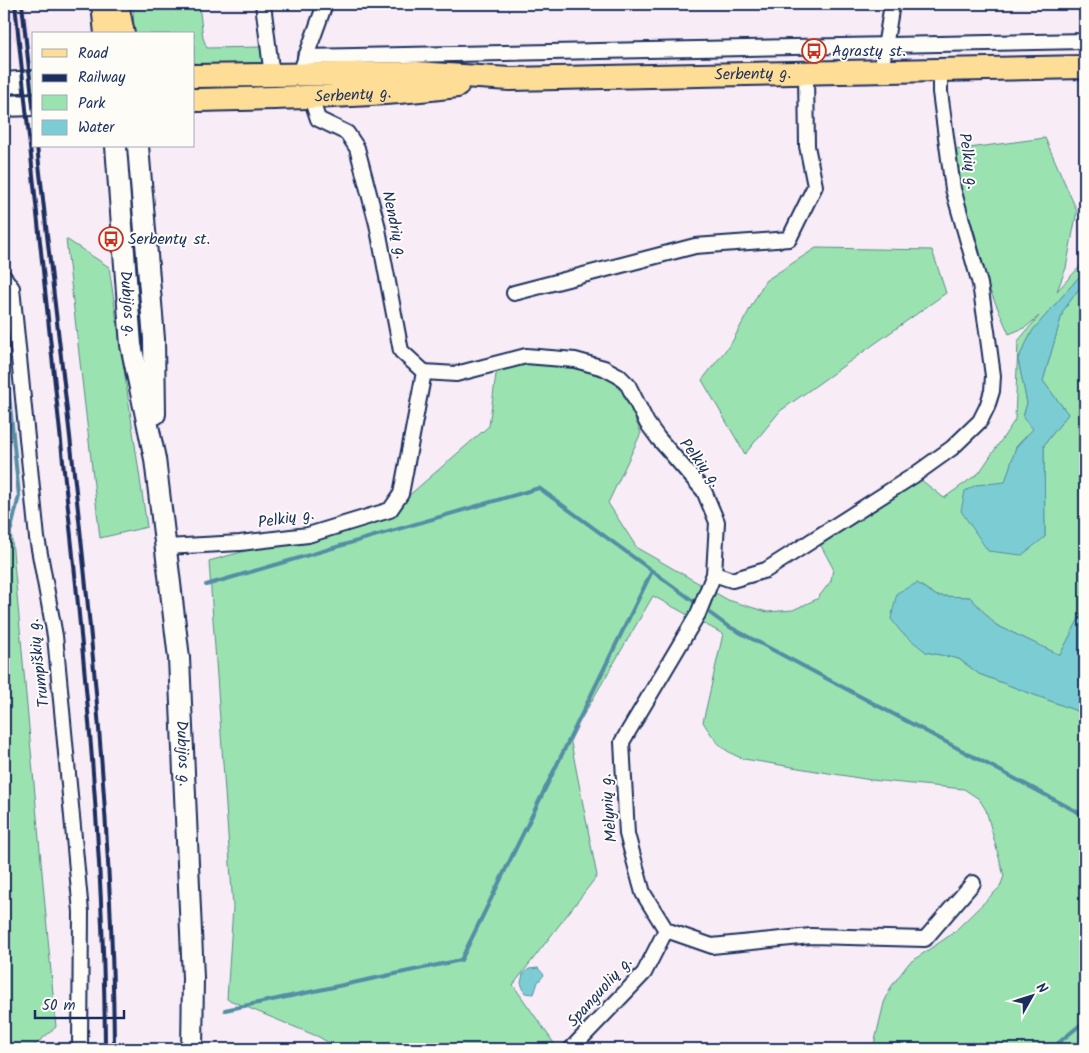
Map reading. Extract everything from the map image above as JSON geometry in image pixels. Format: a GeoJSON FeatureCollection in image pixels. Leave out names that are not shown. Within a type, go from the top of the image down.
{"type":"FeatureCollection","features":[{"type":"Feature","properties":{"kind":"main road"},"geometry":{"type":"LineString","coordinates":[[102,4],[106,32]]}},
{"type":"Feature","properties":{"kind":"main road"},"geometry":{"type":"LineString","coordinates":[[117,4],[123,32]]}},
{"type":"Feature","properties":{"kind":"main road","name":"Serbentų g."},"geometry":{"type":"LineString","coordinates":[[195,76],[272,76],[302,66],[510,79],[1085,67]]}},
{"type":"Feature","properties":{"kind":"main road","name":"Serbentų g."},"geometry":{"type":"LineString","coordinates":[[195,100],[311,98],[418,91],[510,79]]}},
{"type":"Feature","properties":{"kind":"main road"},"geometry":{"type":"LineString","coordinates":[[4,84],[32,81]]}},
{"type":"Feature","properties":{"kind":"main road"},"geometry":{"type":"LineString","coordinates":[[4,106],[32,105]]}},
{"type":"Feature","properties":{"kind":"main road","name":"Dubijos g."},"geometry":{"type":"LineString","coordinates":[[116,148],[131,346],[155,459],[179,658],[193,978],[192,1049]]}},
{"type":"Feature","properties":{"kind":"main road","name":"Dubijos g."},"geometry":{"type":"LineString","coordinates":[[138,148],[154,340],[155,459]]}},
{"type":"Feature","properties":{"kind":"street"},"geometry":{"type":"LineString","coordinates":[[263,4],[272,76]]}},
{"type":"Feature","properties":{"kind":"street"},"geometry":{"type":"LineString","coordinates":[[325,4],[302,66],[884,45],[1085,40]]}},
{"type":"Feature","properties":{"kind":"street"},"geometry":{"type":"LineString","coordinates":[[881,72],[892,4]]}},
{"type":"Feature","properties":{"kind":"street","name":"Pelkių g."},"geometry":{"type":"LineString","coordinates":[[166,547],[240,543],[308,535],[390,510],[401,494],[424,372],[456,374],[526,356],[575,360],[604,368],[619,376],[628,385],[647,423],[658,438],[704,491],[717,522],[714,574],[732,580],[766,570],[913,476],[952,448],[980,420],[987,407],[992,391],[993,376],[987,331],[980,284],[968,236],[953,189],[940,92],[940,70]]}},
{"type":"Feature","properties":{"kind":"street"},"geometry":{"type":"LineString","coordinates":[[514,293],[694,246],[789,239],[815,186],[807,146],[806,74]]}},
{"type":"Feature","properties":{"kind":"street","name":"Nendrių g."},"geometry":{"type":"LineString","coordinates":[[311,98],[318,119],[347,133],[357,148],[377,224],[401,352],[424,372]]}},
{"type":"Feature","properties":{"kind":"street","name":"Trumpiškių g."},"geometry":{"type":"LineString","coordinates":[[4,277],[12,288],[37,538],[57,656],[82,912],[80,1049]]}},
{"type":"Feature","properties":{"kind":"street","name":"Mėlynių g."},"geometry":{"type":"LineString","coordinates":[[666,930],[642,893],[627,834],[622,742],[698,614],[714,574]]}},
{"type":"Feature","properties":{"kind":"street"},"geometry":{"type":"LineString","coordinates":[[666,930],[712,946],[811,936],[925,939],[973,883]]}},
{"type":"Feature","properties":{"kind":"street","name":"Spanguolių g."},"geometry":{"type":"LineString","coordinates":[[571,1049],[644,973],[666,930]]}},
{"type":"Feature","properties":{"kind":"shaded area"},"geometry":{"type":"Polygon","coordinates":[[[10,4],[27,4],[31,39],[13,41],[10,4]]]}},
{"type":"Feature","properties":{"kind":"green space"},"geometry":{"type":"Polygon","coordinates":[[[133,4],[199,4],[203,38],[207,48],[263,47],[265,71],[195,71],[195,32],[134,32],[133,4]]]}},
{"type":"Feature","properties":{"kind":"green space"},"geometry":{"type":"Polygon","coordinates":[[[1045,138],[1077,211],[1066,268],[1057,291],[1085,261],[1085,278],[1079,277],[1033,330],[1018,359],[1027,403],[1023,417],[1033,429],[1016,447],[1005,483],[976,485],[1045,537],[1044,445],[1068,414],[1043,381],[1063,311],[1085,280],[1085,607],[1060,655],[996,625],[970,597],[937,596],[917,583],[926,652],[959,659],[979,674],[1085,714],[1085,1049],[873,1049],[884,1003],[891,987],[909,963],[952,934],[1000,887],[1004,876],[986,810],[979,799],[964,789],[871,780],[744,759],[730,753],[715,740],[703,722],[723,634],[653,596],[570,738],[597,876],[513,985],[558,1049],[339,1049],[319,1037],[227,999],[233,907],[209,561],[391,511],[489,426],[497,367],[533,360],[596,369],[613,379],[622,388],[641,433],[608,503],[637,548],[728,600],[767,612],[793,610],[817,599],[831,581],[833,568],[819,542],[920,479],[944,498],[979,473],[1015,420],[1018,341],[1039,316],[1026,327],[1009,334],[988,286],[977,240],[960,188],[954,150],[1045,138]]]}},
{"type":"Feature","properties":{"kind":"green space"},"geometry":{"type":"Polygon","coordinates":[[[66,239],[109,267],[147,527],[100,538],[66,239]]]}},
{"type":"Feature","properties":{"kind":"green space"},"geometry":{"type":"Polygon","coordinates":[[[816,248],[932,250],[946,293],[780,411],[745,454],[702,380],[732,342],[765,281],[816,248]]]}},
{"type":"Feature","properties":{"kind":"green space"},"geometry":{"type":"Polygon","coordinates":[[[11,529],[56,1027],[30,1049],[4,1049],[4,539],[11,529]]]}},
{"type":"Feature","properties":{"kind":"water"},"geometry":{"type":"Polygon","coordinates":[[[1079,277],[1085,280],[1063,311],[1043,381],[1068,414],[1044,445],[1045,537],[1022,555],[988,551],[961,511],[965,491],[976,485],[1005,482],[1016,447],[1033,429],[1023,418],[1027,403],[1018,359],[1033,330],[1079,277]]]}},
{"type":"Feature","properties":{"kind":"water"},"geometry":{"type":"Polygon","coordinates":[[[917,583],[937,596],[970,597],[996,625],[1060,655],[1085,607],[1085,714],[979,674],[959,659],[926,652],[901,632],[891,619],[897,593],[917,583]]]}},
{"type":"Feature","properties":{"kind":"water"},"geometry":{"type":"Polygon","coordinates":[[[538,968],[544,975],[538,982],[534,994],[525,993],[521,983],[523,974],[529,969],[538,968]]]}},
{"type":"Feature","properties":{"kind":"waterway"},"geometry":{"type":"LineString","coordinates":[[4,345],[19,496],[11,529],[4,539]]}},
{"type":"Feature","properties":{"kind":"waterway"},"geometry":{"type":"LineString","coordinates":[[206,585],[539,488],[726,625],[1085,816]]}},
{"type":"Feature","properties":{"kind":"waterway"},"geometry":{"type":"LineString","coordinates":[[225,1010],[461,960],[652,571]]}},
{"type":"Feature","properties":{"kind":"waterway"},"geometry":{"type":"LineString","coordinates":[[1051,1049],[1085,1021]]}},
{"type":"Feature","properties":{"kind":"railway"},"geometry":{"type":"LineString","coordinates":[[15,4],[86,687],[101,904],[105,1049]]}},
{"type":"Feature","properties":{"kind":"railway"},"geometry":{"type":"LineString","coordinates":[[22,4],[32,96]]}},
{"type":"Feature","properties":{"kind":"railway"},"geometry":{"type":"LineString","coordinates":[[37,148],[75,484],[97,710],[106,823],[114,1049]]}},
{"type":"Feature","properties":{"kind":"place","name":"Agrastų st."},"geometry":{"type":"Point","coordinates":[814,51]}},
{"type":"Feature","properties":{"kind":"place","name":"Serbentų st."},"geometry":{"type":"Point","coordinates":[111,239]}}]}
